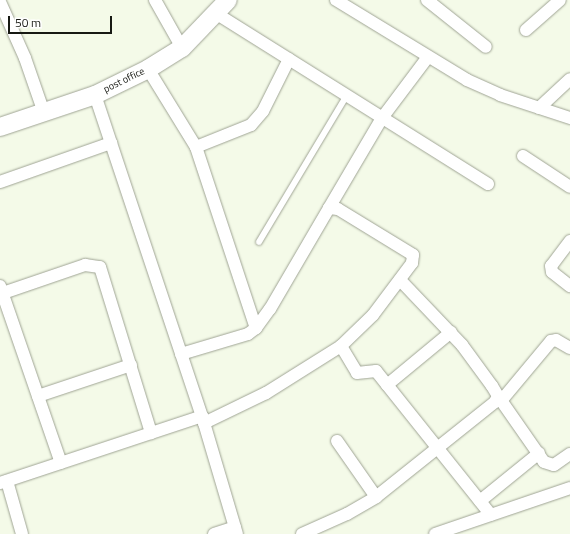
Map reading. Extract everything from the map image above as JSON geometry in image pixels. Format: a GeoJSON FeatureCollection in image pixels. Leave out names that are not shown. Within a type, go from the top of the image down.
{"type":"FeatureCollection","features":[{"type":"Feature","properties":{"kind":"street"},"geometry":{"type":"LineString","coordinates":[[155,0],[182,48]]}},
{"type":"Feature","properties":{"kind":"street","name":"post office"},"geometry":{"type":"LineString","coordinates":[[0,127],[95,95],[148,69],[182,48],[217,14],[228,0]]}},
{"type":"Feature","properties":{"kind":"street"},"geometry":{"type":"LineString","coordinates":[[336,0],[426,58],[484,89],[570,118]]}},
{"type":"Feature","properties":{"kind":"street"},"geometry":{"type":"LineString","coordinates":[[427,0],[486,47]]}},
{"type":"Feature","properties":{"kind":"street"},"geometry":{"type":"LineString","coordinates":[[0,2],[25,58],[44,113]]}},
{"type":"Feature","properties":{"kind":"street"},"geometry":{"type":"LineString","coordinates":[[526,30],[553,2]]}},
{"type":"Feature","properties":{"kind":"street"},"geometry":{"type":"LineString","coordinates":[[217,14],[488,184]]}},
{"type":"Feature","properties":{"kind":"street"},"geometry":{"type":"LineString","coordinates":[[181,354],[248,334],[256,328],[270,309],[382,118],[426,58]]}},
{"type":"Feature","properties":{"kind":"street"},"geometry":{"type":"LineString","coordinates":[[196,147],[244,128],[257,119],[289,59]]}},
{"type":"Feature","properties":{"kind":"street"},"geometry":{"type":"LineString","coordinates":[[148,69],[196,147],[256,328]]}},
{"type":"Feature","properties":{"kind":"street"},"geometry":{"type":"LineString","coordinates":[[539,108],[570,79]]}},
{"type":"Feature","properties":{"kind":"street"},"geometry":{"type":"LineString","coordinates":[[95,95],[203,420],[236,530],[214,534]]}},
{"type":"Feature","properties":{"kind":"street"},"geometry":{"type":"LineString","coordinates":[[0,182],[111,143]]}},
{"type":"Feature","properties":{"kind":"street"},"geometry":{"type":"LineString","coordinates":[[523,156],[570,187]]}},
{"type":"Feature","properties":{"kind":"street"},"geometry":{"type":"LineString","coordinates":[[22,534],[4,482],[151,433],[203,420],[266,393],[341,346],[373,315],[412,263],[413,255],[338,209],[329,208]]}},
{"type":"Feature","properties":{"kind":"street"},"geometry":{"type":"LineString","coordinates":[[570,241],[551,266],[552,272],[570,286]]}},
{"type":"Feature","properties":{"kind":"street"},"geometry":{"type":"LineString","coordinates":[[61,463],[1,289],[85,265],[100,267],[151,433]]}},
{"type":"Feature","properties":{"kind":"street"},"geometry":{"type":"LineString","coordinates":[[400,280],[451,332],[538,453],[550,465],[570,454]]}},
{"type":"Feature","properties":{"kind":"street"},"geometry":{"type":"LineString","coordinates":[[387,385],[451,332]]}},
{"type":"Feature","properties":{"kind":"street"},"geometry":{"type":"LineString","coordinates":[[302,534],[348,514],[376,497],[437,446],[491,407],[552,341],[556,340],[570,348]]}},
{"type":"Feature","properties":{"kind":"street"},"geometry":{"type":"LineString","coordinates":[[341,346],[357,373],[364,374],[374,369],[491,515]]}},
{"type":"Feature","properties":{"kind":"street"},"geometry":{"type":"LineString","coordinates":[[38,396],[131,365]]}},
{"type":"Feature","properties":{"kind":"street"},"geometry":{"type":"LineString","coordinates":[[337,441],[376,497]]}},
{"type":"Feature","properties":{"kind":"street"},"geometry":{"type":"LineString","coordinates":[[480,501],[538,453]]}},
{"type":"Feature","properties":{"kind":"street"},"geometry":{"type":"LineString","coordinates":[[435,534],[570,488]]}},
{"type":"Feature","properties":{"kind":"lane"},"geometry":{"type":"LineString","coordinates":[[259,242],[347,95]]}}]}
